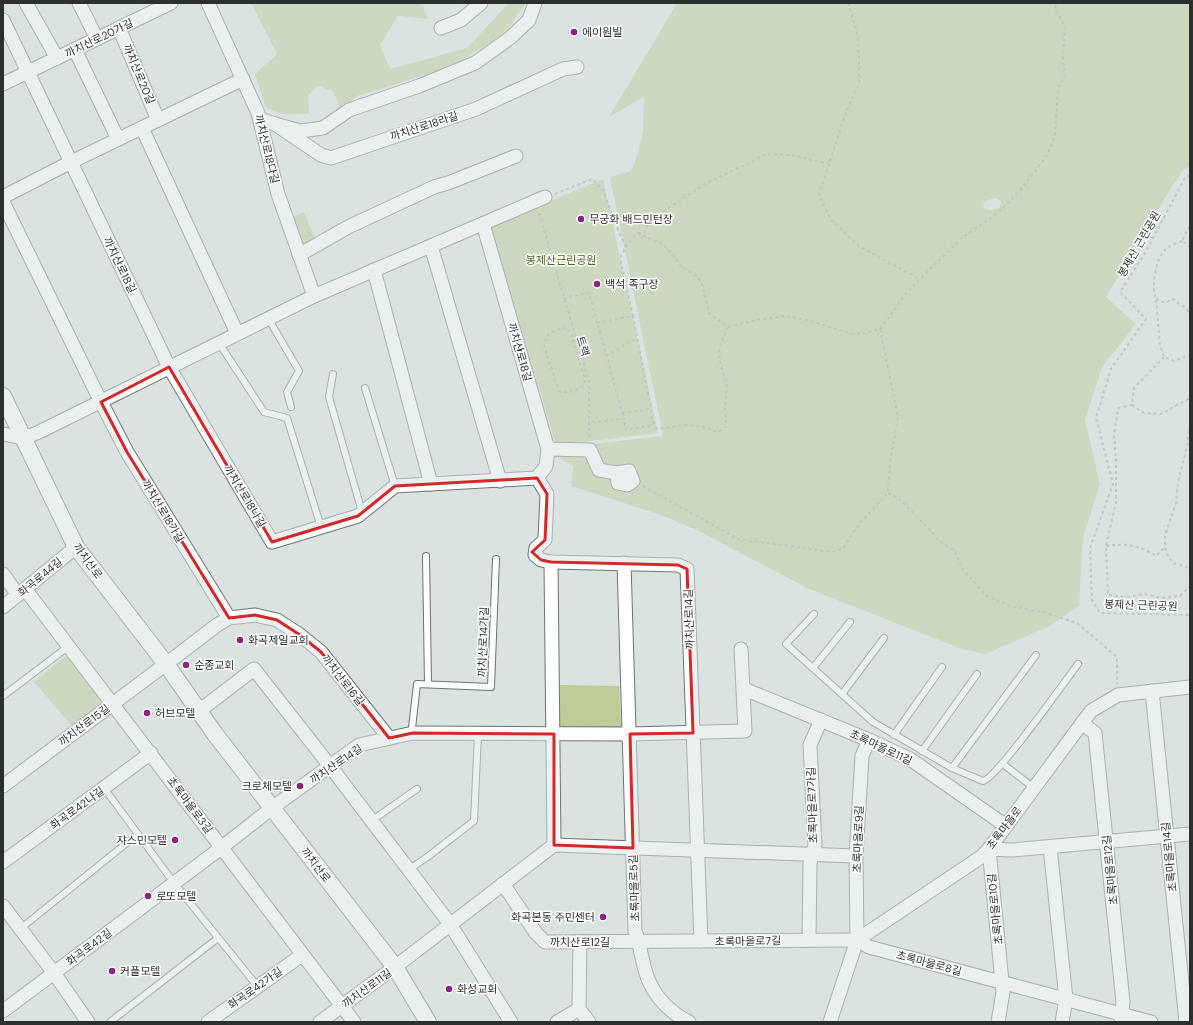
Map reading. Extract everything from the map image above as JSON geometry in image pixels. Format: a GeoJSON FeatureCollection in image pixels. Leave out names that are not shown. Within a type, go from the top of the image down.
{"type":"FeatureCollection","features":[{"type":"Feature","properties":{"kind":"street"},"geometry":{"type":"LineString","coordinates":[[26,3],[57,58]]}},
{"type":"Feature","properties":{"kind":"street"},"geometry":{"type":"LineString","coordinates":[[79,3],[97,39]]}},
{"type":"Feature","properties":{"kind":"street","name":"까치산로20가길"},"geometry":{"type":"LineString","coordinates":[[28,72],[171,3]]}},
{"type":"Feature","properties":{"kind":"street","name":"까치산로18다길"},"geometry":{"type":"LineString","coordinates":[[208,3],[260,119],[278,194],[314,296]]}},
{"type":"Feature","properties":{"kind":"street"},"geometry":{"type":"LineString","coordinates":[[441,28],[461,20],[481,3]]}},
{"type":"Feature","properties":{"kind":"street","name":"까치산로18라길"},"geometry":{"type":"LineString","coordinates":[[260,119],[300,131],[323,128],[349,110],[419,86],[475,63],[510,38],[529,20],[535,3]]}},
{"type":"Feature","properties":{"kind":"street"},"geometry":{"type":"LineString","coordinates":[[3,20],[71,162]]}},
{"type":"Feature","properties":{"kind":"street","name":"까치산로20길"},"geometry":{"type":"LineString","coordinates":[[119,28],[158,120]]}},
{"type":"Feature","properties":{"kind":"street"},"geometry":{"type":"LineString","coordinates":[[75,50],[118,139]]}},
{"type":"Feature","properties":{"kind":"street","name":"까치산로18라길"},"geometry":{"type":"LineString","coordinates":[[275,124],[321,155],[331,158],[476,109],[563,69],[577,67]]}},
{"type":"Feature","properties":{"kind":"street"},"geometry":{"type":"LineString","coordinates":[[3,84],[28,72]]}},
{"type":"Feature","properties":{"kind":"street"},"geometry":{"type":"LineString","coordinates":[[3,197],[71,162],[243,79]]}},
{"type":"Feature","properties":{"kind":"street"},"geometry":{"type":"LineString","coordinates":[[142,128],[237,333]]}},
{"type":"Feature","properties":{"kind":"street"},"geometry":{"type":"LineString","coordinates":[[299,255],[348,227],[434,187],[448,183],[516,156]]}},
{"type":"Feature","properties":{"kind":"street","name":"까치산로18길"},"geometry":{"type":"LineString","coordinates":[[71,162],[169,367]]}},
{"type":"Feature","properties":{"kind":"street"},"geometry":{"type":"LineString","coordinates":[[3,434],[23,438],[37,433],[314,296],[540,199]]}},
{"type":"Feature","properties":{"kind":"street"},"geometry":{"type":"LineString","coordinates":[[3,202],[101,402]]}},
{"type":"Feature","properties":{"kind":"street","name":"까치산로18길"},"geometry":{"type":"LineString","coordinates":[[483,224],[548,449],[546,466],[537,478]]}},
{"type":"Feature","properties":{"kind":"street"},"geometry":{"type":"LineString","coordinates":[[431,246],[500,481]]}},
{"type":"Feature","properties":{"kind":"street"},"geometry":{"type":"LineString","coordinates":[[374,270],[431,484]]}},
{"type":"Feature","properties":{"kind":"street","name":"까치산로18나길"},"geometry":{"type":"LineString","coordinates":[[169,367],[272,542],[358,516],[395,486]]}},
{"type":"Feature","properties":{"kind":"street","name":"까치산로"},"geometry":{"type":"LineString","coordinates":[[3,396],[76,547],[166,664],[199,711],[272,808],[395,967],[428,1022]]}},
{"type":"Feature","properties":{"kind":"street","name":"까치산로18가길"},"geometry":{"type":"LineString","coordinates":[[101,402],[128,452],[229,618]]}},
{"type":"Feature","properties":{"kind":"street"},"geometry":{"type":"LineString","coordinates":[[548,449],[590,450],[599,470],[617,473],[618,483],[626,485],[633,480]]}},
{"type":"Feature","properties":{"kind":"street"},"geometry":{"type":"LineString","coordinates":[[395,486],[537,478]]}},
{"type":"Feature","properties":{"kind":"street","name":"까치산로14길"},"geometry":{"type":"LineString","coordinates":[[537,478],[547,494],[545,540],[536,548],[535,555],[541,560],[551,562],[678,565],[687,569],[693,733]]}},
{"type":"Feature","properties":{"kind":"street","name":"화곡로44길"},"geometry":{"type":"LineString","coordinates":[[3,607],[76,547]]}},
{"type":"Feature","properties":{"kind":"street"},"geometry":{"type":"LineString","coordinates":[[551,562],[554,845]]}},
{"type":"Feature","properties":{"kind":"street"},"geometry":{"type":"LineString","coordinates":[[624,563],[630,734]]}},
{"type":"Feature","properties":{"kind":"street","name":"초록마을로3길"},"geometry":{"type":"LineString","coordinates":[[3,574],[69,646],[354,1022]]}},
{"type":"Feature","properties":{"kind":"street","name":"까치산로16길"},"geometry":{"type":"LineString","coordinates":[[166,664],[217,625],[229,618],[255,615],[278,620],[300,634],[321,652],[389,738]]}},
{"type":"Feature","properties":{"kind":"street","name":"까치산로14길"},"geometry":{"type":"LineString","coordinates":[[272,808],[359,745],[413,733],[630,734],[745,732],[741,649]]}},
{"type":"Feature","properties":{"kind":"street","name":"까치산로15길"},"geometry":{"type":"LineString","coordinates":[[3,786],[166,664]]}},
{"type":"Feature","properties":{"kind":"street"},"geometry":{"type":"LineString","coordinates":[[199,711],[254,669],[450,924],[511,1022]]}},
{"type":"Feature","properties":{"kind":"street","name":"초록마을로"},"geometry":{"type":"LineString","coordinates":[[857,940],[981,857],[989,849],[1091,712],[1118,695],[1190,687]]}},
{"type":"Feature","properties":{"kind":"street","name":"초록마을로11길"},"geometry":{"type":"LineString","coordinates":[[744,689],[869,740],[910,759],[1006,826]]}},
{"type":"Feature","properties":{"kind":"street","name":"초록마을로14길"},"geometry":{"type":"LineString","coordinates":[[1152,691],[1167,836],[1186,977],[1186,1022]]}},
{"type":"Feature","properties":{"kind":"street","name":"초록마을로7가길"},"geometry":{"type":"LineString","coordinates":[[809,940],[810,862],[815,845],[810,745],[821,720]]}},
{"type":"Feature","properties":{"kind":"street","name":"초록마을로12길"},"geometry":{"type":"LineString","coordinates":[[1082,723],[1095,733],[1123,1002],[1121,1018]]}},
{"type":"Feature","properties":{"kind":"street"},"geometry":{"type":"LineString","coordinates":[[693,733],[701,941]]}},
{"type":"Feature","properties":{"kind":"street","name":"초록마을로5길"},"geometry":{"type":"LineString","coordinates":[[630,734],[635,931],[648,980],[663,1004],[688,1022]]}},
{"type":"Feature","properties":{"kind":"street","name":"초록마을로9길"},"geometry":{"type":"LineString","coordinates":[[857,940],[856,856],[862,756],[869,740]]}},
{"type":"Feature","properties":{"kind":"street","name":"화곡로42나길"},"geometry":{"type":"LineString","coordinates":[[3,862],[151,754]]}},
{"type":"Feature","properties":{"kind":"street","name":"화곡로42길"},"geometry":{"type":"LineString","coordinates":[[3,1011],[221,848],[272,808]]}},
{"type":"Feature","properties":{"kind":"street"},"geometry":{"type":"LineString","coordinates":[[989,849],[1012,850],[1190,834]]}},
{"type":"Feature","properties":{"kind":"street"},"geometry":{"type":"LineString","coordinates":[[395,967],[554,845],[856,856]]}},
{"type":"Feature","properties":{"kind":"street"},"geometry":{"type":"LineString","coordinates":[[1050,847],[1066,1000],[1062,1022]]}},
{"type":"Feature","properties":{"kind":"street","name":"초록마을로10길"},"geometry":{"type":"LineString","coordinates":[[989,849],[1002,982]]}},
{"type":"Feature","properties":{"kind":"street","name":"까치산로12길"},"geometry":{"type":"LineString","coordinates":[[502,884],[536,933],[545,942],[639,942]]}},
{"type":"Feature","properties":{"kind":"street"},"geometry":{"type":"LineString","coordinates":[[3,906],[54,973],[88,1022]]}},
{"type":"Feature","properties":{"kind":"street"},"geometry":{"type":"LineString","coordinates":[[830,1022],[857,940]]}},
{"type":"Feature","properties":{"kind":"street","name":"초록마을로8길"},"geometry":{"type":"LineString","coordinates":[[857,940],[869,947],[1066,1000],[1121,1018],[1151,1022]]}},
{"type":"Feature","properties":{"kind":"street","name":"초록마을로7길"},"geometry":{"type":"LineString","coordinates":[[639,942],[857,940]]}},
{"type":"Feature","properties":{"kind":"street"},"geometry":{"type":"LineString","coordinates":[[580,942],[580,1009],[589,1022]]}},
{"type":"Feature","properties":{"kind":"street","name":"화곡로42가길"},"geometry":{"type":"LineString","coordinates":[[208,1022],[302,955]]}},
{"type":"Feature","properties":{"kind":"street","name":"까치산로11길"},"geometry":{"type":"LineString","coordinates":[[320,1022],[395,967]]}},
{"type":"Feature","properties":{"kind":"street"},"geometry":{"type":"LineString","coordinates":[[998,1022],[1003,992],[1002,982]]}},
{"type":"Feature","properties":{"kind":"street"},"geometry":{"type":"LineString","coordinates":[[557,1022],[580,1009]]}},
{"type":"Feature","properties":{"kind":"lane"},"geometry":{"type":"LineString","coordinates":[[268,318],[299,372],[287,392],[291,407]]}},
{"type":"Feature","properties":{"kind":"lane"},"geometry":{"type":"LineString","coordinates":[[219,343],[264,412],[287,418],[320,527]]}},
{"type":"Feature","properties":{"kind":"lane"},"geometry":{"type":"LineString","coordinates":[[333,374],[329,397],[362,512]]}},
{"type":"Feature","properties":{"kind":"lane"},"geometry":{"type":"LineString","coordinates":[[365,388],[395,486]]}},
{"type":"Feature","properties":{"kind":"lane"},"geometry":{"type":"LineString","coordinates":[[413,733],[412,728],[417,684],[428,684],[426,556]]}},
{"type":"Feature","properties":{"kind":"lane","name":"까치산로14가길"},"geometry":{"type":"LineString","coordinates":[[428,684],[491,687],[496,559]]}},
{"type":"Feature","properties":{"kind":"lane"},"geometry":{"type":"LineString","coordinates":[[814,614],[786,644],[872,722],[952,768],[983,781],[987,780],[1003,764],[1078,664]]}},
{"type":"Feature","properties":{"kind":"lane"},"geometry":{"type":"LineString","coordinates":[[813,668],[850,622]]}},
{"type":"Feature","properties":{"kind":"lane"},"geometry":{"type":"LineString","coordinates":[[842,694],[884,638]]}},
{"type":"Feature","properties":{"kind":"lane"},"geometry":{"type":"LineString","coordinates":[[3,696],[69,646]]}},
{"type":"Feature","properties":{"kind":"lane"},"geometry":{"type":"LineString","coordinates":[[952,768],[1036,655]]}},
{"type":"Feature","properties":{"kind":"lane"},"geometry":{"type":"LineString","coordinates":[[894,734],[942,667]]}},
{"type":"Feature","properties":{"kind":"lane"},"geometry":{"type":"LineString","coordinates":[[922,751],[977,674]]}},
{"type":"Feature","properties":{"kind":"lane"},"geometry":{"type":"LineString","coordinates":[[408,870],[474,821],[478,734]]}},
{"type":"Feature","properties":{"kind":"lane"},"geometry":{"type":"LineString","coordinates":[[1003,764],[1034,788]]}},
{"type":"Feature","properties":{"kind":"lane"},"geometry":{"type":"LineString","coordinates":[[104,788],[174,883],[258,987]]}},
{"type":"Feature","properties":{"kind":"lane"},"geometry":{"type":"LineString","coordinates":[[371,822],[417,789]]}},
{"type":"Feature","properties":{"kind":"lane"},"geometry":{"type":"LineString","coordinates":[[20,929],[138,834]]}},
{"type":"Feature","properties":{"kind":"lane"},"geometry":{"type":"LineString","coordinates":[[110,1022],[218,938]]}},
{"type":"Feature","properties":{"kind":"path"},"geometry":{"type":"LineString","coordinates":[[848,3],[857,33],[859,84],[846,112],[819,195],[830,220],[860,247],[920,279]]}},
{"type":"Feature","properties":{"kind":"path"},"geometry":{"type":"LineString","coordinates":[[637,233],[664,244],[683,268],[698,277],[702,284],[709,313],[728,327],[757,320],[784,316],[807,320],[852,334],[865,333],[880,329],[908,291],[963,237],[998,213],[1022,188],[1046,157],[1055,136],[1058,88],[1065,76],[1063,58],[1065,26],[1056,11],[1055,3]]}},
{"type":"Feature","properties":{"kind":"path"},"geometry":{"type":"LineString","coordinates":[[563,298],[589,293],[626,430],[653,425],[633,316],[620,258],[632,237],[637,233],[644,233],[649,221],[708,182],[754,161],[763,155],[773,154],[798,156],[830,164]]}},
{"type":"Feature","properties":{"kind":"path","name":"봉제산 근린공원"},"geometry":{"type":"LineString","coordinates":[[1190,175],[1185,178],[1145,253],[1120,292],[1146,319],[1111,370],[1096,418],[1113,484],[1090,548],[1092,600],[1100,613],[1190,615]]}},
{"type":"Feature","properties":{"kind":"path"},"geometry":{"type":"LineString","coordinates":[[590,450],[589,382],[579,344],[563,298],[540,199],[592,179],[603,190],[626,248]]}},
{"type":"Feature","properties":{"kind":"path"},"geometry":{"type":"LineString","coordinates":[[1190,227],[1182,241],[1164,251],[1157,265],[1153,293],[1156,300],[1160,345],[1164,357],[1174,361],[1190,356]]}},
{"type":"Feature","properties":{"kind":"path"},"geometry":{"type":"LineString","coordinates":[[1182,241],[1190,247]]}},
{"type":"Feature","properties":{"kind":"path"},"geometry":{"type":"LineString","coordinates":[[1156,300],[1165,303],[1173,299],[1190,313]]}},
{"type":"Feature","properties":{"kind":"path"},"geometry":{"type":"LineString","coordinates":[[597,323],[633,316]]}},
{"type":"Feature","properties":{"kind":"path"},"geometry":{"type":"LineString","coordinates":[[652,418],[658,429],[685,425],[698,426],[719,432],[726,426],[725,409],[727,387],[720,362],[719,352],[728,327]]}},
{"type":"Feature","properties":{"kind":"path","name":"트랙"},"geometry":{"type":"LineString","coordinates":[[562,328],[569,330],[571,334],[585,384],[579,389],[569,392],[559,390],[557,385],[544,346],[544,341],[551,332],[562,328]]}},
{"type":"Feature","properties":{"kind":"path"},"geometry":{"type":"LineString","coordinates":[[633,480],[738,539],[832,552],[843,548],[860,523],[888,493],[890,462],[898,417],[880,329]]}},
{"type":"Feature","properties":{"kind":"path"},"geometry":{"type":"LineString","coordinates":[[606,356],[637,338]]}},
{"type":"Feature","properties":{"kind":"path"},"geometry":{"type":"LineString","coordinates":[[1132,405],[1134,388],[1164,357]]}},
{"type":"Feature","properties":{"kind":"path"},"geometry":{"type":"LineString","coordinates":[[1190,398],[1161,414],[1144,413],[1132,405],[1118,408],[1114,434],[1116,459],[1116,502],[1106,546],[1108,595],[1126,597],[1145,594],[1161,598],[1180,596],[1190,586]]}},
{"type":"Feature","properties":{"kind":"path"},"geometry":{"type":"LineString","coordinates":[[622,413],[651,409]]}},
{"type":"Feature","properties":{"kind":"path"},"geometry":{"type":"LineString","coordinates":[[589,422],[624,419]]}},
{"type":"Feature","properties":{"kind":"path"},"geometry":{"type":"LineString","coordinates":[[1190,425],[1187,446],[1178,482],[1176,503],[1165,535],[1164,547],[1173,563],[1190,568]]}},
{"type":"Feature","properties":{"kind":"path"},"geometry":{"type":"LineString","coordinates":[[888,493],[902,501],[940,541],[955,552],[963,570],[987,596],[1009,606],[1043,612],[1077,622],[1117,657],[1118,695]]}},
{"type":"Feature","properties":{"kind":"path"},"geometry":{"type":"LineString","coordinates":[[1106,546],[1120,544],[1145,549],[1156,556],[1164,547]]}},
{"type":"Feature","properties":{"kind":"highlighted area"},"geometry":{"type":"Polygon","coordinates":[[[169,367],[272,542],[358,516],[395,486],[537,478],[547,494],[545,540],[532,552],[541,560],[551,562],[678,565],[687,569],[693,733],[630,734],[633,848],[554,845],[554,734],[413,733],[389,738],[321,652],[300,635],[277,620],[255,615],[229,618],[127,452],[101,402],[169,367]]]}},
{"type":"Feature","properties":{"kind":"green space"},"geometry":{"type":"Polygon","coordinates":[[[251,3],[422,3],[428,19],[398,16],[380,45],[390,69],[467,48],[509,3],[526,3],[504,34],[454,65],[357,96],[341,110],[333,91],[318,86],[308,95],[309,114],[284,114],[266,108],[255,74],[277,54],[251,3]]]}},
{"type":"Feature","properties":{"kind":"green space"},"geometry":{"type":"Polygon","coordinates":[[[677,3],[1190,3],[1190,166],[1183,170],[1165,198],[1106,297],[1136,324],[1102,367],[1085,420],[1100,484],[1083,537],[1079,606],[1048,627],[985,654],[962,649],[809,589],[699,531],[664,516],[571,486],[573,466],[560,459],[557,455],[559,448],[663,436],[610,177],[631,171],[638,153],[643,132],[644,97],[609,117],[677,3]],[[996,198],[988,200],[984,203],[983,208],[990,210],[1000,208],[1001,201],[996,198]]]}},
{"type":"Feature","properties":{"kind":"green space","name":"봉제산근린공원"},"geometry":{"type":"Polygon","coordinates":[[[603,179],[658,433],[556,445],[490,226],[603,179]]]}},
{"type":"Feature","properties":{"kind":"green space"},"geometry":{"type":"Polygon","coordinates":[[[304,212],[315,238],[300,247],[291,218],[304,212]]]}},
{"type":"Feature","properties":{"kind":"green space"},"geometry":{"type":"Polygon","coordinates":[[[68,654],[104,701],[72,726],[34,682],[68,654]]]}},
{"type":"Feature","properties":{"kind":"green space"},"geometry":{"type":"Polygon","coordinates":[[[559,685],[619,686],[621,727],[560,727],[559,685]]]}},
{"type":"Feature","properties":{"kind":"place","name":"에이원빌"},"geometry":{"type":"Point","coordinates":[574,32]}},
{"type":"Feature","properties":{"kind":"place","name":"무궁화 배드민턴장"},"geometry":{"type":"Point","coordinates":[581,219]}},
{"type":"Feature","properties":{"kind":"place","name":"백석 족구장"},"geometry":{"type":"Point","coordinates":[597,284]}},
{"type":"Feature","properties":{"kind":"place","name":"화곡제일교회"},"geometry":{"type":"Point","coordinates":[240,640]}},
{"type":"Feature","properties":{"kind":"place","name":"순종교회"},"geometry":{"type":"Point","coordinates":[186,665]}},
{"type":"Feature","properties":{"kind":"place","name":"허브모텔"},"geometry":{"type":"Point","coordinates":[147,713]}},
{"type":"Feature","properties":{"kind":"place","name":"크로체모텔"},"geometry":{"type":"Point","coordinates":[300,786]}},
{"type":"Feature","properties":{"kind":"place","name":"쟈스민모텔"},"geometry":{"type":"Point","coordinates":[175,840]}},
{"type":"Feature","properties":{"kind":"place","name":"로또모텔"},"geometry":{"type":"Point","coordinates":[148,896]}},
{"type":"Feature","properties":{"kind":"place","name":"화곡본동 주민센터"},"geometry":{"type":"Point","coordinates":[603,917]}},
{"type":"Feature","properties":{"kind":"place","name":"커플모텔"},"geometry":{"type":"Point","coordinates":[112,971]}},
{"type":"Feature","properties":{"kind":"place","name":"화성교회"},"geometry":{"type":"Point","coordinates":[449,989]}}]}
